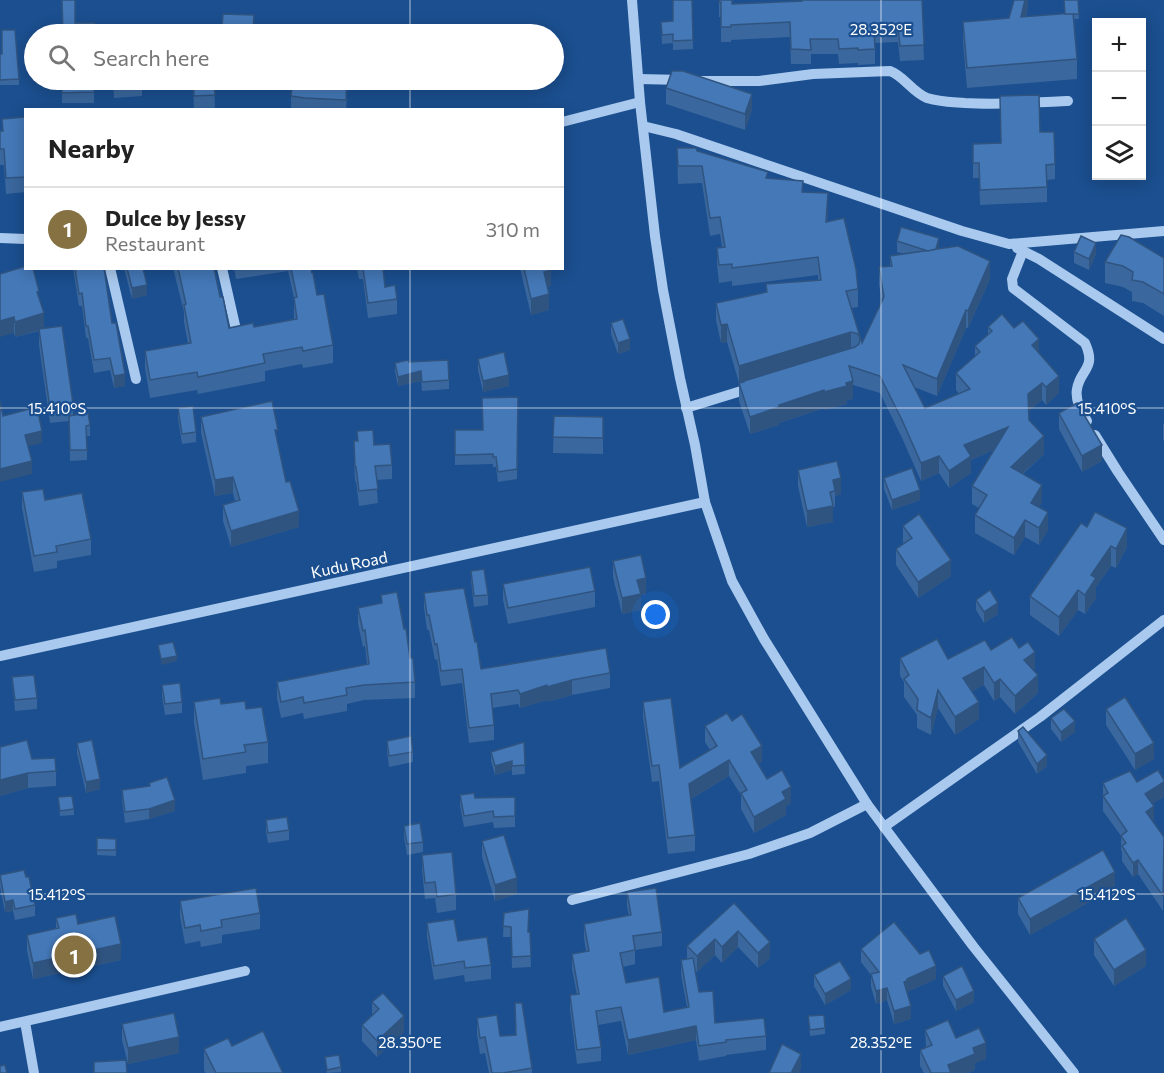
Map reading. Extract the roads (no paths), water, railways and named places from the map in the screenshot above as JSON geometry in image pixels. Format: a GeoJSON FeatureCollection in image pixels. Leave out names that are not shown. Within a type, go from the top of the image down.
{"type":"FeatureCollection","features":[{"type":"Feature","properties":{"kind":"street"},"geometry":{"type":"LineString","coordinates":[[632,0],[640,102],[663,290],[705,502],[732,581],[764,639],[867,804],[972,946],[1074,1073]]}},
{"type":"Feature","properties":{"kind":"street"},"geometry":{"type":"LineString","coordinates":[[639,79],[759,81],[813,74],[890,71],[897,73],[916,92],[928,98],[950,102],[990,104],[1068,101]]}},
{"type":"Feature","properties":{"kind":"street"},"geometry":{"type":"LineString","coordinates":[[564,121],[640,102]]}},
{"type":"Feature","properties":{"kind":"street"},"geometry":{"type":"LineString","coordinates":[[643,126],[676,134],[951,228],[1009,244],[1164,339]]}},
{"type":"Feature","properties":{"kind":"street"},"geometry":{"type":"LineString","coordinates":[[1009,244],[1164,231]]}},
{"type":"Feature","properties":{"kind":"street"},"geometry":{"type":"LineString","coordinates":[[0,238],[24,239]]}},
{"type":"Feature","properties":{"kind":"street"},"geometry":{"type":"LineString","coordinates":[[1023,251],[1012,279],[1013,288],[1085,343],[1090,355],[1086,370],[1077,386],[1077,398],[1083,414],[1118,472],[1164,540]]}},
{"type":"Feature","properties":{"kind":"street"},"geometry":{"type":"LineString","coordinates":[[110,270],[135,379]]}},
{"type":"Feature","properties":{"kind":"street"},"geometry":{"type":"LineString","coordinates":[[222,270],[237,334]]}},
{"type":"Feature","properties":{"kind":"street"},"geometry":{"type":"LineString","coordinates":[[686,408],[764,384]]}},
{"type":"Feature","properties":{"kind":"street","name":"Kudu Road"},"geometry":{"type":"LineString","coordinates":[[0,656],[705,502]]}},
{"type":"Feature","properties":{"kind":"street"},"geometry":{"type":"LineString","coordinates":[[884,827],[1040,717],[1164,620]]}},
{"type":"Feature","properties":{"kind":"street"},"geometry":{"type":"LineString","coordinates":[[572,900],[768,848],[810,833],[867,804]]}},
{"type":"Feature","properties":{"kind":"street"},"geometry":{"type":"LineString","coordinates":[[0,1027],[245,971]]}},
{"type":"Feature","properties":{"kind":"street"},"geometry":{"type":"LineString","coordinates":[[25,1022],[34,1073]]}},
{"type":"Feature","properties":{"kind":"place","name":"Dulce by Jessy"},"geometry":{"type":"Point","coordinates":[74,955]}}]}
